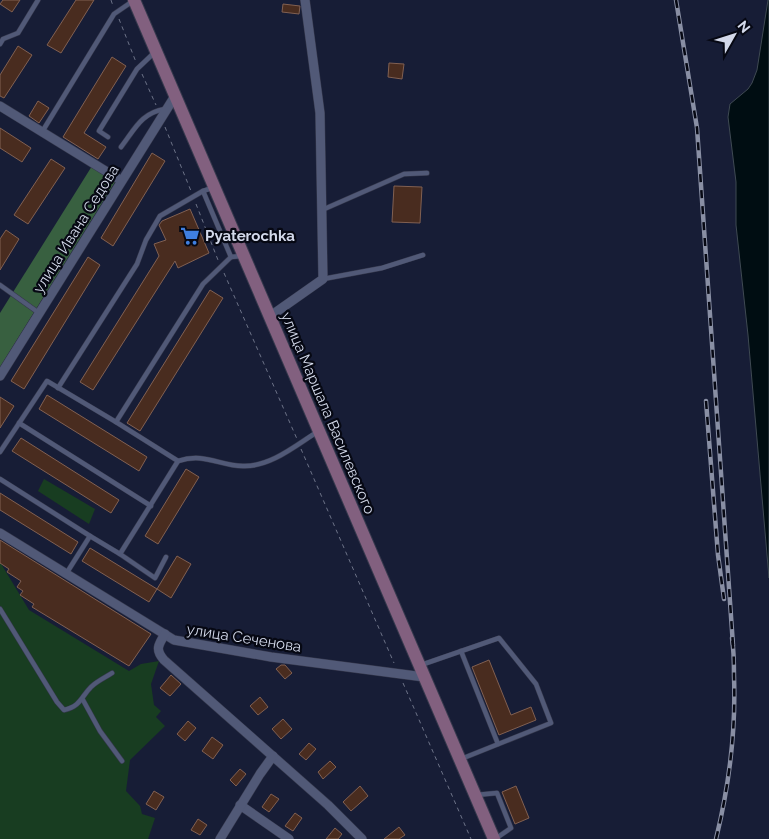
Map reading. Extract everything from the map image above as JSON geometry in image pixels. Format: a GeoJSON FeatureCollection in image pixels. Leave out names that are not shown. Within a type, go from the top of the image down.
{"type":"FeatureCollection","features":[{"type":"Feature","properties":{"kind":"street","name":"улица Маршала Василевского"},"geometry":{"type":"LineString","coordinates":[[134,0],[175,96],[208,189],[237,256],[269,317],[494,839]]}},
{"type":"Feature","properties":{"kind":"street"},"geometry":{"type":"LineString","coordinates":[[269,317],[323,279],[320,113],[305,0]]}},
{"type":"Feature","properties":{"kind":"street","name":"улица Ивана Седова"},"geometry":{"type":"LineString","coordinates":[[0,376],[162,112],[175,96]]}},
{"type":"Feature","properties":{"kind":"street"},"geometry":{"type":"LineString","coordinates":[[0,106],[117,178]]}},
{"type":"Feature","properties":{"kind":"street","name":"улица Сеченова"},"geometry":{"type":"LineString","coordinates":[[0,533],[174,640],[271,657],[399,674],[421,671]]}},
{"type":"Feature","properties":{"kind":"street"},"geometry":{"type":"LineString","coordinates":[[165,634],[157,645],[157,651],[160,656],[273,756],[362,839]]}},
{"type":"Feature","properties":{"kind":"street"},"geometry":{"type":"LineString","coordinates":[[220,839],[273,756]]}},
{"type":"Feature","properties":{"kind":"street"},"geometry":{"type":"LineString","coordinates":[[240,805],[290,839]]}},
{"type":"Feature","properties":{"kind":"lane"},"geometry":{"type":"LineString","coordinates":[[0,44],[3,39],[18,33],[38,0]]}},
{"type":"Feature","properties":{"kind":"lane"},"geometry":{"type":"LineString","coordinates":[[42,132],[116,12],[134,0]]}},
{"type":"Feature","properties":{"kind":"lane"},"geometry":{"type":"LineString","coordinates":[[108,137],[99,131],[139,67],[156,51]]}},
{"type":"Feature","properties":{"kind":"lane"},"geometry":{"type":"LineString","coordinates":[[121,147],[144,117],[162,112]]}},
{"type":"Feature","properties":{"kind":"lane"},"geometry":{"type":"LineString","coordinates":[[322,210],[404,174],[427,174]]}},
{"type":"Feature","properties":{"kind":"lane"},"geometry":{"type":"LineString","coordinates":[[58,388],[136,264],[146,240],[160,216],[208,189]]}},
{"type":"Feature","properties":{"kind":"lane"},"geometry":{"type":"LineString","coordinates":[[323,279],[382,268],[423,255]]}},
{"type":"Feature","properties":{"kind":"lane"},"geometry":{"type":"LineString","coordinates":[[116,422],[203,284],[221,267],[237,256]]}},
{"type":"Feature","properties":{"kind":"lane"},"geometry":{"type":"LineString","coordinates":[[0,285],[39,313]]}},
{"type":"Feature","properties":{"kind":"lane"},"geometry":{"type":"LineString","coordinates":[[0,452],[47,381],[178,461]]}},
{"type":"Feature","properties":{"kind":"lane"},"geometry":{"type":"LineString","coordinates":[[19,423],[151,506]]}},
{"type":"Feature","properties":{"kind":"lane"},"geometry":{"type":"LineString","coordinates":[[120,554],[178,461],[190,457],[207,458],[242,467],[257,466],[299,444],[318,431]]}},
{"type":"Feature","properties":{"kind":"lane"},"geometry":{"type":"LineString","coordinates":[[0,479],[155,578],[166,557]]}},
{"type":"Feature","properties":{"kind":"lane"},"geometry":{"type":"LineString","coordinates":[[66,574],[90,536]]}},
{"type":"Feature","properties":{"kind":"lane"},"geometry":{"type":"LineString","coordinates":[[0,608],[57,702],[64,710],[72,708],[83,700],[92,686],[112,673]]}},
{"type":"Feature","properties":{"kind":"lane"},"geometry":{"type":"LineString","coordinates":[[421,671],[461,651],[499,638],[536,684],[551,723],[459,759]]}},
{"type":"Feature","properties":{"kind":"lane"},"geometry":{"type":"LineString","coordinates":[[461,651],[498,744]]}},
{"type":"Feature","properties":{"kind":"lane"},"geometry":{"type":"LineString","coordinates":[[83,700],[100,731],[122,761]]}},
{"type":"Feature","properties":{"kind":"lane"},"geometry":{"type":"LineString","coordinates":[[475,795],[497,793],[511,828],[494,839]]}},
{"type":"Feature","properties":{"kind":"path"},"geometry":{"type":"LineString","coordinates":[[111,0],[139,67],[162,112],[221,267],[471,839]]}},
{"type":"Feature","properties":{"kind":"green space"},"geometry":{"type":"Polygon","coordinates":[[[92,166],[115,182],[0,367],[0,313],[92,166]]]}},
{"type":"Feature","properties":{"kind":"green space"},"geometry":{"type":"Polygon","coordinates":[[[44,479],[95,509],[89,524],[38,491],[44,479]]]}},
{"type":"Feature","properties":{"kind":"green space"},"geometry":{"type":"Polygon","coordinates":[[[0,562],[29,610],[129,671],[141,664],[159,661],[151,684],[154,705],[161,711],[156,717],[165,726],[130,760],[126,791],[140,806],[142,814],[155,818],[148,839],[0,839],[0,562]]]}},
{"type":"Feature","properties":{"kind":"shaded area"},"geometry":{"type":"Polygon","coordinates":[[[768,0],[769,578],[748,335],[736,225],[736,182],[728,117],[730,104],[748,89],[757,70],[768,0]]]}},
{"type":"Feature","properties":{"kind":"building"},"geometry":{"type":"Polygon","coordinates":[[[3,0],[20,0],[12,12],[0,4],[3,0]]]}},
{"type":"Feature","properties":{"kind":"building"},"geometry":{"type":"Polygon","coordinates":[[[76,0],[94,0],[61,53],[47,45],[76,0]]]}},
{"type":"Feature","properties":{"kind":"building"},"geometry":{"type":"Polygon","coordinates":[[[283,4],[300,6],[299,14],[282,12],[283,4]]]}},
{"type":"Feature","properties":{"kind":"building"},"geometry":{"type":"Polygon","coordinates":[[[18,46],[32,55],[4,98],[0,96],[0,75],[18,46]]]}},
{"type":"Feature","properties":{"kind":"building"},"geometry":{"type":"Polygon","coordinates":[[[112,57],[126,66],[84,133],[106,147],[98,159],[63,137],[112,57]]]}},
{"type":"Feature","properties":{"kind":"building"},"geometry":{"type":"Polygon","coordinates":[[[389,63],[404,64],[402,79],[388,77],[389,63]]]}},
{"type":"Feature","properties":{"kind":"building"},"geometry":{"type":"Polygon","coordinates":[[[38,101],[49,108],[39,123],[29,116],[38,101]]]}},
{"type":"Feature","properties":{"kind":"building"},"geometry":{"type":"Polygon","coordinates":[[[0,128],[31,148],[22,162],[0,148],[0,128]]]}},
{"type":"Feature","properties":{"kind":"building"},"geometry":{"type":"Polygon","coordinates":[[[152,153],[165,161],[113,246],[101,238],[152,153]]]}},
{"type":"Feature","properties":{"kind":"building"},"geometry":{"type":"Polygon","coordinates":[[[51,159],[65,168],[28,224],[14,215],[51,159]]]}},
{"type":"Feature","properties":{"kind":"building"},"geometry":{"type":"Polygon","coordinates":[[[394,186],[422,187],[420,223],[392,222],[394,186]]]}},
{"type":"Feature","properties":{"kind":"building"},"geometry":{"type":"Polygon","coordinates":[[[190,209],[209,253],[178,268],[175,261],[93,390],[80,382],[159,256],[154,244],[166,240],[159,225],[162,221],[190,209]]]}},
{"type":"Feature","properties":{"kind":"building"},"geometry":{"type":"Polygon","coordinates":[[[6,230],[19,239],[0,270],[0,239],[6,230]]]}},
{"type":"Feature","properties":{"kind":"building"},"geometry":{"type":"Polygon","coordinates":[[[88,257],[100,265],[24,389],[11,381],[88,257]]]}},
{"type":"Feature","properties":{"kind":"building"},"geometry":{"type":"Polygon","coordinates":[[[210,290],[223,298],[140,431],[127,423],[210,290]]]}},
{"type":"Feature","properties":{"kind":"building"},"geometry":{"type":"Polygon","coordinates":[[[47,395],[147,457],[139,471],[39,409],[47,395]]]}},
{"type":"Feature","properties":{"kind":"building"},"geometry":{"type":"Polygon","coordinates":[[[0,397],[14,406],[0,428],[0,397]]]}},
{"type":"Feature","properties":{"kind":"building"},"geometry":{"type":"Polygon","coordinates":[[[21,438],[119,500],[111,513],[12,451],[21,438]]]}},
{"type":"Feature","properties":{"kind":"building"},"geometry":{"type":"Polygon","coordinates":[[[186,469],[199,477],[158,544],[145,536],[186,469]]]}},
{"type":"Feature","properties":{"kind":"building"},"geometry":{"type":"Polygon","coordinates":[[[0,493],[78,542],[71,554],[0,510],[0,493]]]}},
{"type":"Feature","properties":{"kind":"building"},"geometry":{"type":"Polygon","coordinates":[[[0,540],[151,634],[129,666],[32,607],[34,604],[20,595],[23,591],[17,587],[21,581],[7,572],[9,569],[0,563],[0,540]]]}},
{"type":"Feature","properties":{"kind":"building"},"geometry":{"type":"Polygon","coordinates":[[[90,548],[157,589],[149,602],[82,561],[90,548]]]}},
{"type":"Feature","properties":{"kind":"building"},"geometry":{"type":"Polygon","coordinates":[[[177,556],[191,564],[171,598],[157,589],[177,556]]]}},
{"type":"Feature","properties":{"kind":"building"},"geometry":{"type":"Polygon","coordinates":[[[489,660],[511,715],[531,707],[536,720],[499,735],[472,667],[489,660]]]}},
{"type":"Feature","properties":{"kind":"building"},"geometry":{"type":"Polygon","coordinates":[[[281,665],[285,665],[292,673],[285,679],[276,669],[281,665]]]}},
{"type":"Feature","properties":{"kind":"building"},"geometry":{"type":"Polygon","coordinates":[[[171,675],[181,684],[170,696],[160,688],[171,675]]]}},
{"type":"Feature","properties":{"kind":"building"},"geometry":{"type":"Polygon","coordinates":[[[260,697],[268,707],[258,715],[250,706],[260,697]]]}},
{"type":"Feature","properties":{"kind":"building"},"geometry":{"type":"Polygon","coordinates":[[[283,719],[292,729],[281,739],[272,729],[283,719]]]}},
{"type":"Feature","properties":{"kind":"building"},"geometry":{"type":"Polygon","coordinates":[[[188,721],[196,728],[185,741],[177,734],[188,721]]]}},
{"type":"Feature","properties":{"kind":"building"},"geometry":{"type":"Polygon","coordinates":[[[212,737],[223,745],[213,759],[202,751],[212,737]]]}},
{"type":"Feature","properties":{"kind":"building"},"geometry":{"type":"Polygon","coordinates":[[[309,743],[316,749],[306,760],[299,754],[309,743]]]}},
{"type":"Feature","properties":{"kind":"building"},"geometry":{"type":"Polygon","coordinates":[[[330,761],[336,767],[323,779],[318,772],[330,761]]]}},
{"type":"Feature","properties":{"kind":"building"},"geometry":{"type":"Polygon","coordinates":[[[240,769],[246,774],[236,786],[230,780],[240,769]]]}},
{"type":"Feature","properties":{"kind":"building"},"geometry":{"type":"Polygon","coordinates":[[[360,786],[368,796],[351,811],[343,802],[360,786]]]}},
{"type":"Feature","properties":{"kind":"building"},"geometry":{"type":"Polygon","coordinates":[[[516,786],[529,818],[515,824],[502,792],[516,786]]]}},
{"type":"Feature","properties":{"kind":"building"},"geometry":{"type":"Polygon","coordinates":[[[154,791],[164,797],[156,810],[146,804],[154,791]]]}},
{"type":"Feature","properties":{"kind":"building"},"geometry":{"type":"Polygon","coordinates":[[[271,794],[279,799],[269,812],[262,807],[271,794]]]}},
{"type":"Feature","properties":{"kind":"building"},"geometry":{"type":"Polygon","coordinates":[[[295,813],[302,818],[293,831],[285,826],[295,813]]]}},
{"type":"Feature","properties":{"kind":"building"},"geometry":{"type":"Polygon","coordinates":[[[198,819],[207,825],[200,835],[191,830],[198,819]]]}},
{"type":"Feature","properties":{"kind":"building"},"geometry":{"type":"Polygon","coordinates":[[[399,827],[405,835],[399,839],[384,839],[399,827]]]}},
{"type":"Feature","properties":{"kind":"building"},"geometry":{"type":"Polygon","coordinates":[[[335,828],[342,834],[338,839],[326,839],[335,828]]]}},
{"type":"Feature","properties":{"kind":"railway"},"geometry":{"type":"LineString","coordinates":[[676,0],[697,128],[733,645]]}},
{"type":"Feature","properties":{"kind":"railway"},"geometry":{"type":"LineString","coordinates":[[706,401],[718,555],[724,599]]}},
{"type":"Feature","properties":{"kind":"railway"},"geometry":{"type":"LineString","coordinates":[[716,839],[725,799],[733,738],[734,657],[732,638]]}},
{"type":"Feature","properties":{"kind":"place","name":"Pyaterochka"},"geometry":{"type":"Point","coordinates":[190,236]}}]}
